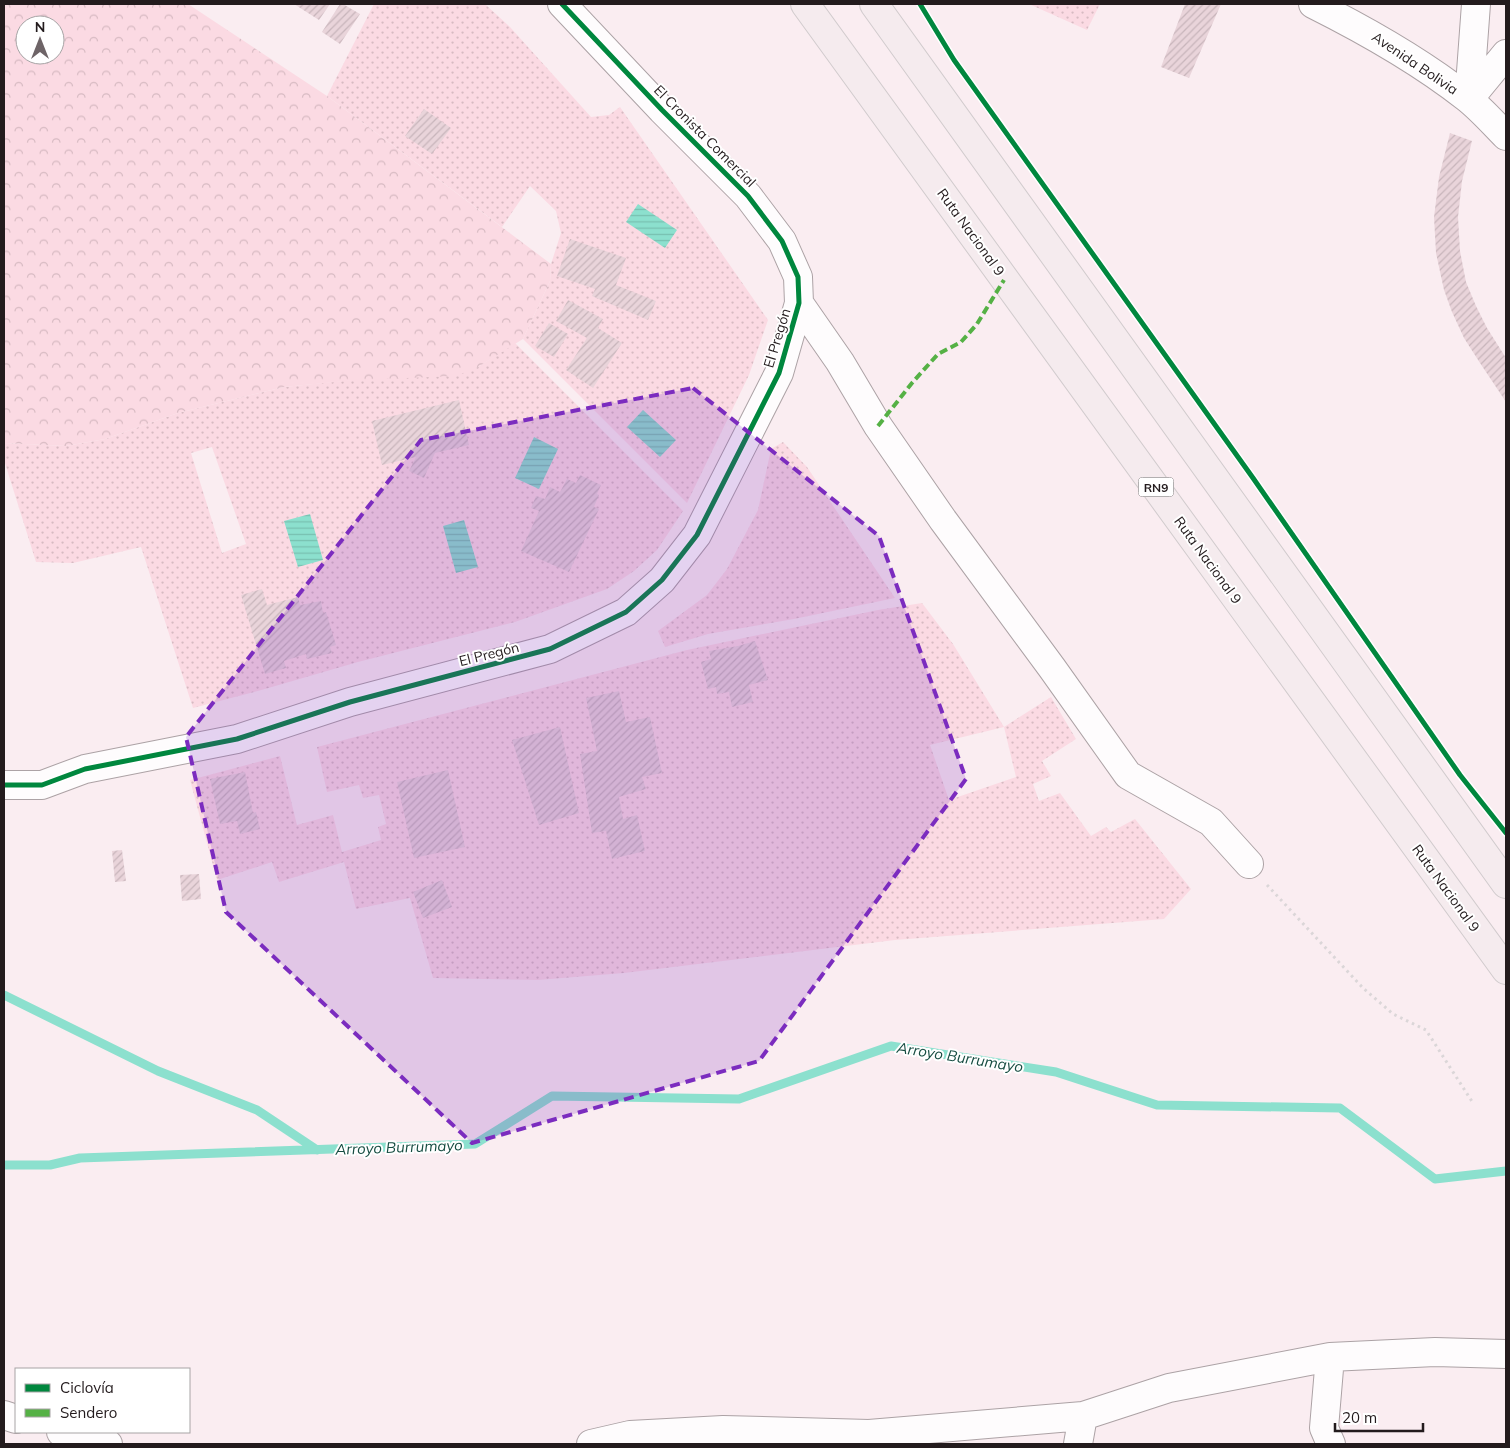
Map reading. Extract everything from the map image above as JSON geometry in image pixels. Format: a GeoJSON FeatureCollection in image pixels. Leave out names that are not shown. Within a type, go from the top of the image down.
{"type":"FeatureCollection","features":[{"type":"Feature","properties":{"kind":"highway","name":"Ruta Nacional 9"},"geometry":{"type":"LineString","coordinates":[[806,4],[1506,970]]}},
{"type":"Feature","properties":{"kind":"highway"},"geometry":{"type":"LineString","coordinates":[[874,4],[1506,884]]}},
{"type":"Feature","properties":{"kind":"highway"},"geometry":{"type":"LineString","coordinates":[[889,4],[900,40]]}},
{"type":"Feature","properties":{"kind":"street","name":"El Cronista Comercial"},"geometry":{"type":"LineString","coordinates":[[562,4],[662,110],[748,196],[782,241],[798,277],[799,303]]}},
{"type":"Feature","properties":{"kind":"street","name":"Avenida Bolivia"},"geometry":{"type":"LineString","coordinates":[[1313,4],[1370,33],[1469,99],[1506,136]]}},
{"type":"Feature","properties":{"kind":"street"},"geometry":{"type":"LineString","coordinates":[[1469,99],[1476,4]]}},
{"type":"Feature","properties":{"kind":"street"},"geometry":{"type":"LineString","coordinates":[[1469,99],[1506,54]]}},
{"type":"Feature","properties":{"kind":"street","name":"El Pregón"},"geometry":{"type":"LineString","coordinates":[[4,785],[42,785],[85,769],[237,739],[350,702],[550,649],[626,612],[662,580],[697,535],[779,373],[799,303]]}},
{"type":"Feature","properties":{"kind":"street"},"geometry":{"type":"LineString","coordinates":[[799,303],[840,362],[894,450],[1128,775],[1211,822],[1249,864]]}},
{"type":"Feature","properties":{"kind":"street"},"geometry":{"type":"LineString","coordinates":[[591,1444],[630,1435],[723,1430],[803,1439],[869,1434],[914,1437],[1083,1416],[1169,1388],[1330,1357],[1435,1352],[1506,1354]]}},
{"type":"Feature","properties":{"kind":"street"},"geometry":{"type":"LineString","coordinates":[[1330,1357],[1324,1428],[1331,1444]]}},
{"type":"Feature","properties":{"kind":"street"},"geometry":{"type":"LineString","coordinates":[[1078,1444],[1083,1416]]}},
{"type":"Feature","properties":{"kind":"street"},"geometry":{"type":"LineString","coordinates":[[65,1433],[108,1444]]}},
{"type":"Feature","properties":{"kind":"path"},"geometry":{"type":"LineString","coordinates":[[1249,864],[1363,988],[1393,1014],[1426,1030],[1473,1103]]}},
{"type":"Feature","properties":{"kind":"highlighted area"},"geometry":{"type":"Polygon","coordinates":[[[693,388],[879,536],[966,779],[759,1061],[472,1143],[226,912],[186,737],[421,440],[693,388]]]}},
{"type":"Feature","properties":{"kind":"green space"},"geometry":{"type":"Polygon","coordinates":[[[4,4],[188,4],[327,96],[551,264],[550,281],[523,339],[478,367],[456,376],[357,380],[284,387],[178,413],[105,439],[66,446],[4,443],[4,4]]]}},
{"type":"Feature","properties":{"kind":"green space"},"geometry":{"type":"Polygon","coordinates":[[[374,4],[485,4],[510,27],[591,117],[609,115],[620,107],[768,320],[749,375],[687,503],[523,339],[550,281],[551,264],[561,233],[556,211],[530,186],[502,227],[327,96],[374,4]]]}},
{"type":"Feature","properties":{"kind":"green space"},"geometry":{"type":"Polygon","coordinates":[[[1029,4],[1100,4],[1087,30],[1029,4]]]}},
{"type":"Feature","properties":{"kind":"green space"},"geometry":{"type":"Polygon","coordinates":[[[515,343],[683,511],[657,550],[634,571],[607,589],[515,622],[358,662],[193,708],[141,547],[73,563],[36,562],[4,460],[4,443],[66,446],[105,439],[178,413],[284,387],[478,367],[515,343]],[[212,447],[191,453],[222,553],[246,544],[212,447]]]}},
{"type":"Feature","properties":{"kind":"green space"},"geometry":{"type":"Polygon","coordinates":[[[783,442],[807,467],[895,598],[794,619],[708,634],[665,647],[658,631],[707,595],[727,569],[758,510],[771,449],[783,442]]]}},
{"type":"Feature","properties":{"kind":"green space"},"geometry":{"type":"Polygon","coordinates":[[[922,603],[953,644],[1004,727],[1051,697],[1076,739],[1042,761],[1051,776],[1033,784],[1039,801],[1060,793],[1091,836],[1106,827],[1111,832],[1135,819],[1191,889],[1164,919],[895,940],[624,973],[538,980],[433,978],[410,898],[356,909],[344,862],[279,882],[272,862],[217,880],[190,780],[280,756],[297,825],[333,815],[342,852],[381,840],[378,827],[386,824],[379,795],[363,798],[359,785],[327,792],[317,747],[687,650],[878,610],[922,603]],[[1004,727],[930,745],[949,800],[1016,777],[1004,727]]]}},
{"type":"Feature","properties":{"kind":"shaded area"},"geometry":{"type":"Polygon","coordinates":[[[638,204],[677,230],[665,248],[626,222],[638,204]]]}},
{"type":"Feature","properties":{"kind":"shaded area"},"geometry":{"type":"Polygon","coordinates":[[[643,410],[676,440],[660,457],[627,427],[643,410]]]}},
{"type":"Feature","properties":{"kind":"shaded area"},"geometry":{"type":"Polygon","coordinates":[[[534,437],[558,449],[539,489],[515,478],[534,437]]]}},
{"type":"Feature","properties":{"kind":"shaded area"},"geometry":{"type":"Polygon","coordinates":[[[310,514],[323,560],[298,567],[284,521],[310,514]]]}},
{"type":"Feature","properties":{"kind":"shaded area"},"geometry":{"type":"Polygon","coordinates":[[[464,520],[478,567],[456,573],[443,526],[464,520]]]}},
{"type":"Feature","properties":{"kind":"building"},"geometry":{"type":"Polygon","coordinates":[[[294,4],[330,4],[319,20],[294,4]]]}},
{"type":"Feature","properties":{"kind":"building"},"geometry":{"type":"Polygon","coordinates":[[[340,4],[360,14],[340,44],[322,32],[340,4]]]}},
{"type":"Feature","properties":{"kind":"building"},"geometry":{"type":"Polygon","coordinates":[[[1185,4],[1221,4],[1189,78],[1161,67],[1185,4]]]}},
{"type":"Feature","properties":{"kind":"building"},"geometry":{"type":"Polygon","coordinates":[[[424,109],[451,128],[432,154],[405,136],[424,109]]]}},
{"type":"Feature","properties":{"kind":"building"},"geometry":{"type":"Polygon","coordinates":[[[1450,133],[1472,141],[1462,181],[1458,217],[1460,251],[1466,282],[1476,306],[1506,358],[1506,402],[1464,338],[1444,290],[1436,253],[1434,217],[1439,177],[1450,133]]]}},
{"type":"Feature","properties":{"kind":"building"},"geometry":{"type":"Polygon","coordinates":[[[570,239],[626,258],[616,285],[656,301],[648,320],[592,296],[595,289],[557,276],[570,239]]]}},
{"type":"Feature","properties":{"kind":"building"},"geometry":{"type":"Polygon","coordinates":[[[568,300],[603,319],[598,328],[622,343],[593,388],[566,370],[587,338],[556,321],[568,300]]]}},
{"type":"Feature","properties":{"kind":"building"},"geometry":{"type":"Polygon","coordinates":[[[549,323],[568,334],[554,357],[535,346],[549,323]]]}},
{"type":"Feature","properties":{"kind":"building"},"geometry":{"type":"Polygon","coordinates":[[[459,400],[469,445],[435,453],[424,478],[409,471],[416,457],[382,465],[372,421],[459,400]]]}},
{"type":"Feature","properties":{"kind":"building"},"geometry":{"type":"Polygon","coordinates":[[[580,475],[601,485],[594,507],[599,509],[569,572],[521,551],[539,511],[531,508],[536,496],[545,499],[550,487],[560,492],[567,479],[576,483],[580,475]]]}},
{"type":"Feature","properties":{"kind":"building"},"geometry":{"type":"Polygon","coordinates":[[[262,589],[267,605],[298,597],[300,605],[321,601],[323,613],[326,612],[336,645],[330,647],[332,653],[307,659],[306,654],[284,661],[286,668],[265,674],[241,595],[262,589]]]}},
{"type":"Feature","properties":{"kind":"building"},"geometry":{"type":"Polygon","coordinates":[[[755,641],[768,680],[749,685],[753,702],[732,707],[729,692],[717,694],[716,687],[708,689],[701,662],[711,659],[709,651],[755,641]]]}},
{"type":"Feature","properties":{"kind":"building"},"geometry":{"type":"Polygon","coordinates":[[[619,691],[626,722],[650,717],[662,773],[642,777],[646,789],[619,797],[623,819],[637,815],[645,851],[612,859],[606,831],[592,833],[580,754],[597,751],[586,698],[619,691]]]}},
{"type":"Feature","properties":{"kind":"building"},"geometry":{"type":"Polygon","coordinates":[[[560,727],[579,813],[539,825],[512,740],[560,727]]]}},
{"type":"Feature","properties":{"kind":"building"},"geometry":{"type":"Polygon","coordinates":[[[448,770],[465,847],[414,858],[397,782],[448,770]]]}},
{"type":"Feature","properties":{"kind":"building"},"geometry":{"type":"Polygon","coordinates":[[[245,772],[253,813],[256,812],[260,829],[240,834],[237,821],[220,824],[210,779],[245,772]]]}},
{"type":"Feature","properties":{"kind":"building"},"geometry":{"type":"Polygon","coordinates":[[[122,850],[126,881],[115,882],[112,851],[122,850]]]}},
{"type":"Feature","properties":{"kind":"building"},"geometry":{"type":"Polygon","coordinates":[[[199,874],[201,899],[182,901],[180,875],[199,874]]]}},
{"type":"Feature","properties":{"kind":"building"},"geometry":{"type":"Polygon","coordinates":[[[442,880],[452,907],[423,918],[413,892],[442,880]]]}},
{"type":"Feature","properties":{"kind":"waterway","name":"Arroyo Burrumayo"},"geometry":{"type":"LineString","coordinates":[[4,995],[158,1071],[257,1110],[317,1150]]}},
{"type":"Feature","properties":{"kind":"waterway","name":"Arroyo Burrumayo"},"geometry":{"type":"LineString","coordinates":[[4,1165],[50,1165],[80,1158],[475,1144],[552,1096],[739,1099],[891,1046],[1056,1072],[1157,1105],[1340,1108],[1435,1179],[1506,1171]]}},
{"type":"Feature","properties":{"kind":"marked path"},"geometry":{"type":"LineString","coordinates":[[878,426],[938,354],[961,342],[977,324],[1004,280]]}},
{"type":"Feature","properties":{"kind":"cycle path"},"geometry":{"type":"LineString","coordinates":[[4,785],[42,785],[85,769],[237,739],[350,702],[550,649],[626,612],[662,580],[697,535],[779,373],[799,303],[798,277],[782,241],[748,196],[662,110],[562,4]]}},
{"type":"Feature","properties":{"kind":"cycle path"},"geometry":{"type":"LineString","coordinates":[[920,4],[954,60],[1253,478],[1460,775],[1506,833]]}}]}
